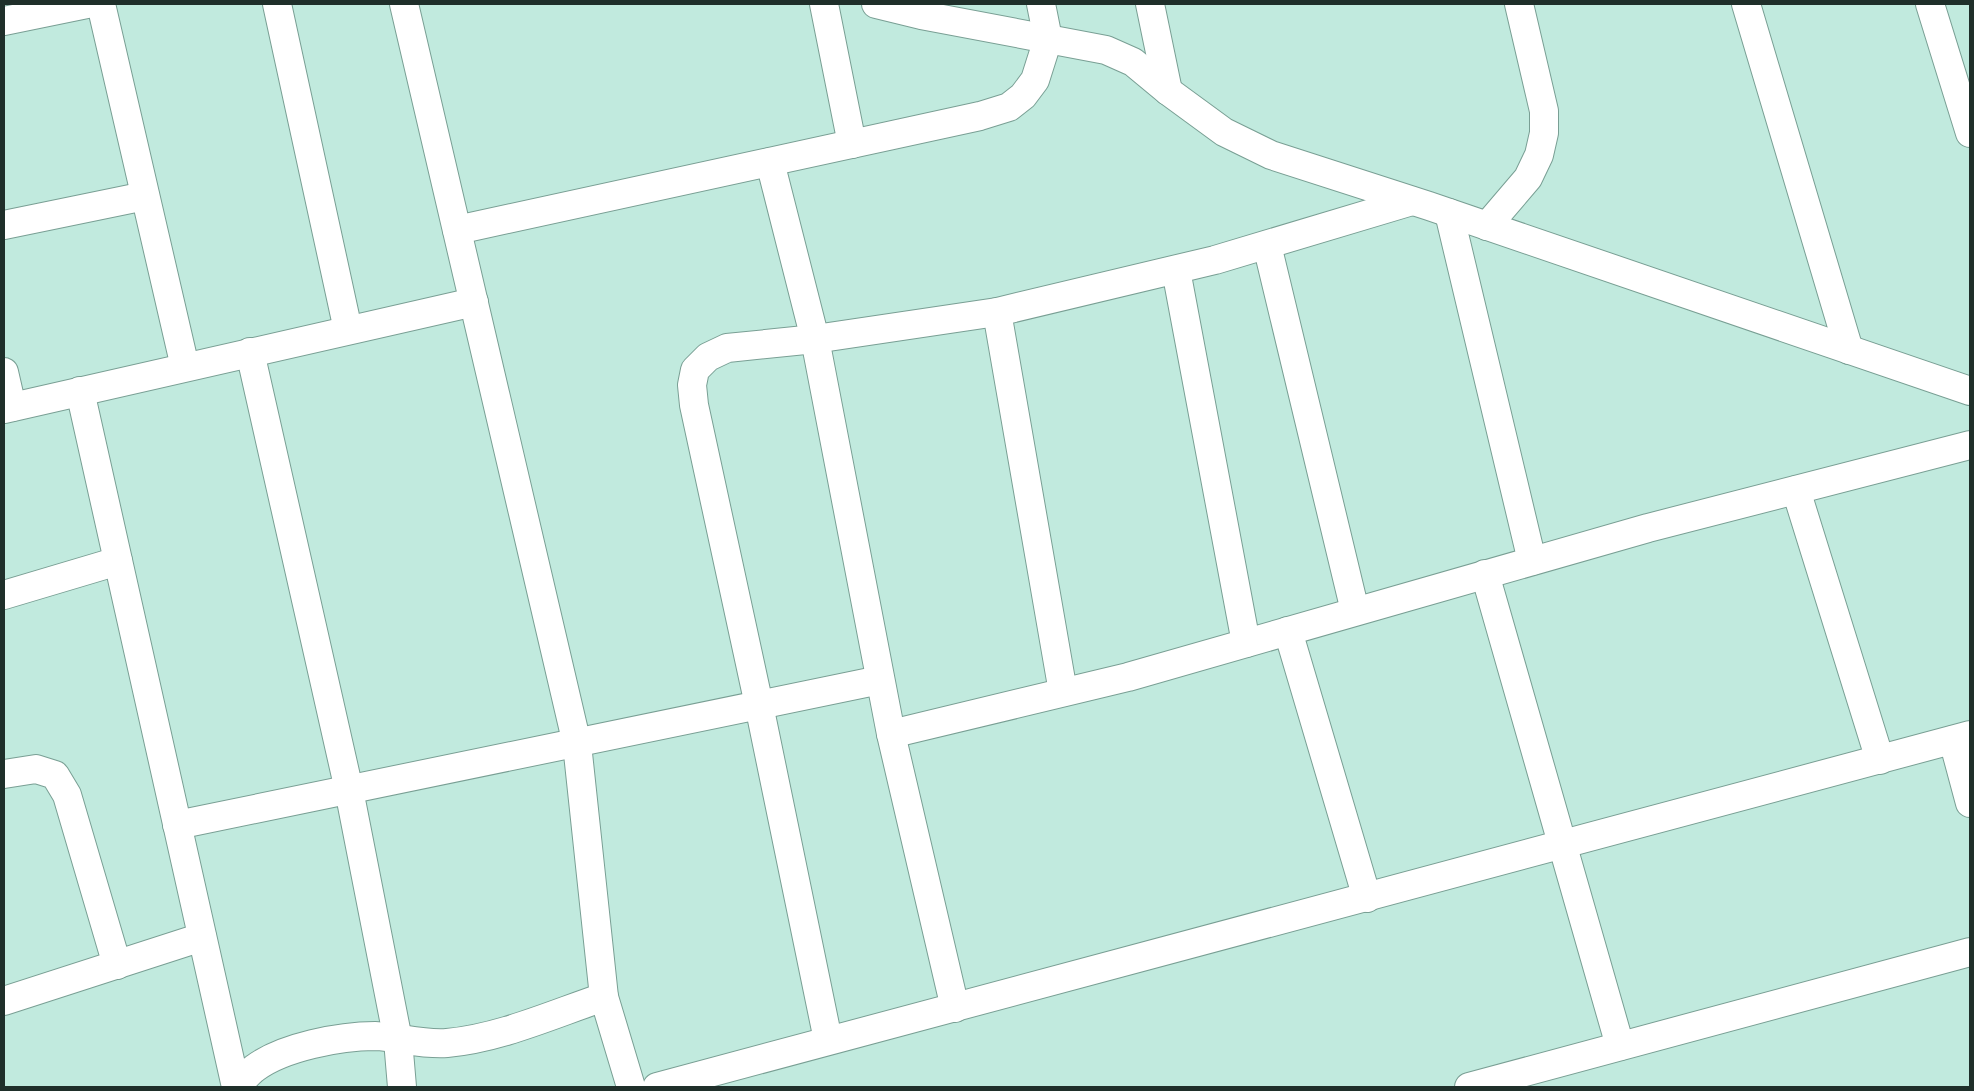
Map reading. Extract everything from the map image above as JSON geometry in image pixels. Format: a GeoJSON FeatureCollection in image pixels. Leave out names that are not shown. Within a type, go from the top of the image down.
{"type":"FeatureCollection","features":[{"type":"Feature","properties":{"kind":"street"},"geometry":{"type":"LineString","coordinates":[[4,21],[87,4]]}},
{"type":"Feature","properties":{"kind":"street"},"geometry":{"type":"LineString","coordinates":[[101,4],[185,367]]}},
{"type":"Feature","properties":{"kind":"street"},"geometry":{"type":"LineString","coordinates":[[277,4],[348,330]]}},
{"type":"Feature","properties":{"kind":"street"},"geometry":{"type":"LineString","coordinates":[[404,4],[576,744],[604,997],[631,1087]]}},
{"type":"Feature","properties":{"kind":"street"},"geometry":{"type":"LineString","coordinates":[[824,4],[852,144]]}},
{"type":"Feature","properties":{"kind":"street"},"geometry":{"type":"LineString","coordinates":[[876,4],[921,15],[1106,50],[1133,62],[1168,91],[1224,132],[1271,155],[1487,226],[1970,391]]}},
{"type":"Feature","properties":{"kind":"street"},"geometry":{"type":"LineString","coordinates":[[457,230],[980,116],[1009,107],[1023,96],[1035,80],[1048,39],[1041,4]]}},
{"type":"Feature","properties":{"kind":"street"},"geometry":{"type":"LineString","coordinates":[[1150,4],[1168,91]]}},
{"type":"Feature","properties":{"kind":"street"},"geometry":{"type":"LineString","coordinates":[[1487,226],[1528,178],[1539,154],[1544,133],[1544,111],[1519,4]]}},
{"type":"Feature","properties":{"kind":"street"},"geometry":{"type":"LineString","coordinates":[[1746,4],[1849,350]]}},
{"type":"Feature","properties":{"kind":"street"},"geometry":{"type":"LineString","coordinates":[[1930,4],[1970,133]]}},
{"type":"Feature","properties":{"kind":"street"},"geometry":{"type":"LineString","coordinates":[[770,162],[815,339],[891,734],[955,1008]]}},
{"type":"Feature","properties":{"kind":"street"},"geometry":{"type":"LineString","coordinates":[[4,225],[145,196]]}},
{"type":"Feature","properties":{"kind":"street"},"geometry":{"type":"LineString","coordinates":[[828,1040],[760,705],[694,406],[692,385],[695,370],[708,357],[727,348],[815,339],[997,312],[1176,270],[1267,245],[1412,201]]}},
{"type":"Feature","properties":{"kind":"street"},"geometry":{"type":"LineString","coordinates":[[1448,213],[1532,561]]}},
{"type":"Feature","properties":{"kind":"street"},"geometry":{"type":"LineString","coordinates":[[1267,245],[1355,612]]}},
{"type":"Feature","properties":{"kind":"street"},"geometry":{"type":"LineString","coordinates":[[1176,270],[1246,643]]}},
{"type":"Feature","properties":{"kind":"street"},"geometry":{"type":"LineString","coordinates":[[4,372],[8,408],[474,302]]}},
{"type":"Feature","properties":{"kind":"street"},"geometry":{"type":"LineString","coordinates":[[997,312],[1063,692]]}},
{"type":"Feature","properties":{"kind":"street"},"geometry":{"type":"LineString","coordinates":[[250,352],[349,790],[398,1040],[402,1087]]}},
{"type":"Feature","properties":{"kind":"street"},"geometry":{"type":"LineString","coordinates":[[80,391],[236,1087]]}},
{"type":"Feature","properties":{"kind":"street"},"geometry":{"type":"LineString","coordinates":[[891,734],[1128,677],[1648,528],[1970,445]]}},
{"type":"Feature","properties":{"kind":"street"},"geometry":{"type":"LineString","coordinates":[[1796,490],[1880,760]]}},
{"type":"Feature","properties":{"kind":"street"},"geometry":{"type":"LineString","coordinates":[[4,595],[118,561]]}},
{"type":"Feature","properties":{"kind":"street"},"geometry":{"type":"LineString","coordinates":[[1485,574],[1620,1046]]}},
{"type":"Feature","properties":{"kind":"street"},"geometry":{"type":"LineString","coordinates":[[1288,631],[1367,898]]}},
{"type":"Feature","properties":{"kind":"street"},"geometry":{"type":"LineString","coordinates":[[177,825],[880,680]]}},
{"type":"Feature","properties":{"kind":"street"},"geometry":{"type":"LineString","coordinates":[[657,1087],[1962,738],[1970,803]]}},
{"type":"Feature","properties":{"kind":"street"},"geometry":{"type":"LineString","coordinates":[[4,774],[36,769],[55,776],[67,795],[116,964]]}},
{"type":"Feature","properties":{"kind":"street"},"geometry":{"type":"LineString","coordinates":[[4,1001],[202,937]]}},
{"type":"Feature","properties":{"kind":"street"},"geometry":{"type":"LineString","coordinates":[[1474,1087],[1970,952]]}},
{"type":"Feature","properties":{"kind":"street"},"geometry":{"type":"LineString","coordinates":[[236,1087],[255,1068],[279,1055],[323,1041],[375,1036],[398,1040],[446,1043],[494,1034],[604,997]]}}]}
